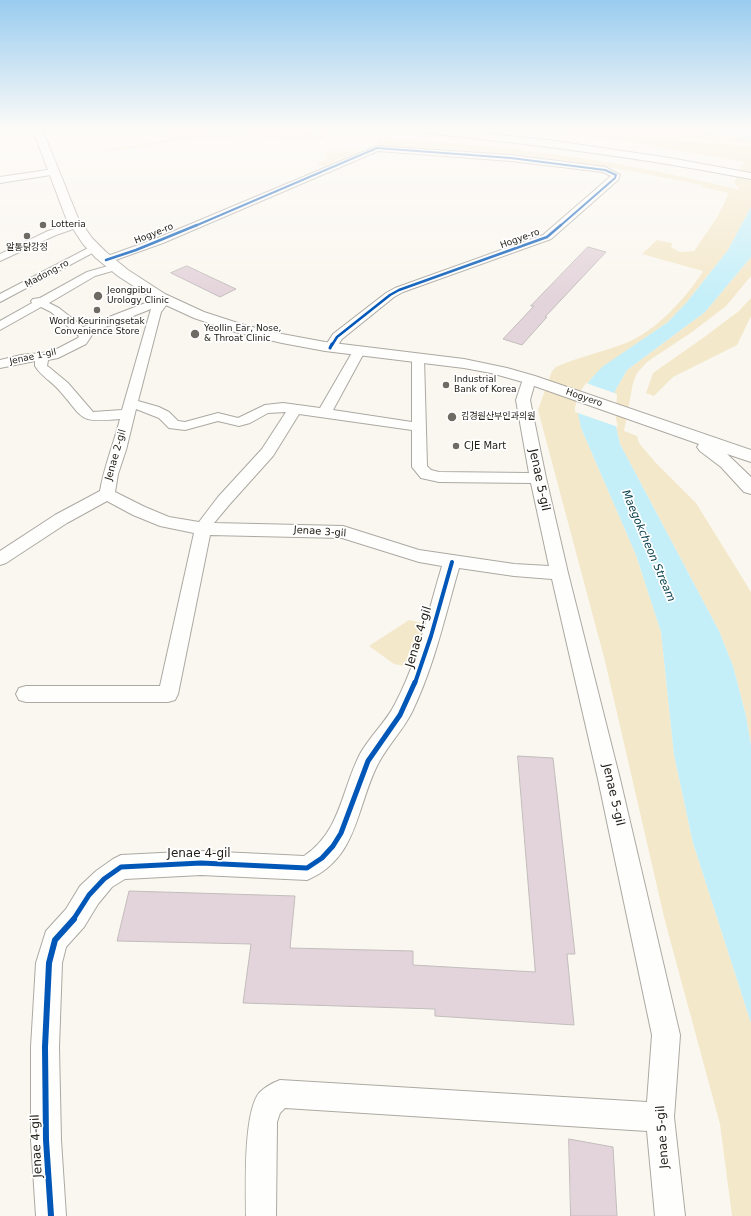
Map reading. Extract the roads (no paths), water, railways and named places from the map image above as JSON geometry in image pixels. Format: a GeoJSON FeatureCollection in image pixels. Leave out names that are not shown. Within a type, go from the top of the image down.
{"type":"FeatureCollection","features":[{"type":"Feature","properties":{"kind":"street"},"geometry":{"type":"LineString","coordinates":[[60,187],[76,225],[94,248],[110,263],[137,284],[210,320],[248,332],[330,348],[471,365],[529,379]]}},
{"type":"Feature","properties":{"kind":"street","name":"Hogye-ro"},"geometry":{"type":"LineString","coordinates":[[110,263],[136,250],[286,187]]}},
{"type":"Feature","properties":{"kind":"street","name":"Hogye-ro"},"geometry":{"type":"LineString","coordinates":[[330,348],[337,337],[390,295],[399,290],[547,237],[605,187]]}},
{"type":"Feature","properties":{"kind":"street"},"geometry":{"type":"LineString","coordinates":[[0,258],[52,233],[76,225]]}},
{"type":"Feature","properties":{"kind":"street"},"geometry":{"type":"LineString","coordinates":[[6,245],[18,249]]}},
{"type":"Feature","properties":{"kind":"street","name":"Madong-ro"},"geometry":{"type":"LineString","coordinates":[[0,299],[94,248]]}},
{"type":"Feature","properties":{"kind":"street"},"geometry":{"type":"LineString","coordinates":[[0,326],[110,263]]}},
{"type":"Feature","properties":{"kind":"street"},"geometry":{"type":"LineString","coordinates":[[0,288],[13,292]]}},
{"type":"Feature","properties":{"kind":"street"},"geometry":{"type":"LineString","coordinates":[[40,302],[55,310],[81,332],[165,299]]}},
{"type":"Feature","properties":{"kind":"street","name":"Jenae 2-gil"},"geometry":{"type":"LineString","coordinates":[[0,559],[61,519],[107,494],[110,474],[119,450],[155,311],[165,299]]}},
{"type":"Feature","properties":{"kind":"street","name":"Jenae 1-gil"},"geometry":{"type":"LineString","coordinates":[[0,364],[22,358],[54,355],[82,341],[86,336],[81,332]]}},
{"type":"Feature","properties":{"kind":"street"},"geometry":{"type":"LineString","coordinates":[[325,412],[359,351]]}},
{"type":"Feature","properties":{"kind":"street"},"geometry":{"type":"LineString","coordinates":[[42,357],[41,366],[63,386],[83,411],[89,416],[98,417],[129,408],[154,410],[164,415],[174,425],[185,426],[218,418],[239,422],[273,407],[325,412],[419,427]]}},
{"type":"Feature","properties":{"kind":"street"},"geometry":{"type":"LineString","coordinates":[[418,358],[420,467],[426,474],[439,477],[538,478]]}},
{"type":"Feature","properties":{"kind":"street","name":"Hogyero"},"geometry":{"type":"LineString","coordinates":[[529,379],[687,434]]}},
{"type":"Feature","properties":{"kind":"street","name":"Jenae 5-gil"},"geometry":{"type":"LineString","coordinates":[[529,379],[523,400],[538,478],[559,573],[609,779],[666,1034],[660,1117],[670,1216]]}},
{"type":"Feature","properties":{"kind":"street"},"geometry":{"type":"LineString","coordinates":[[26,694],[168,694],[203,529],[210,516],[249,475],[276,442],[295,409]]}},
{"type":"Feature","properties":{"kind":"street"},"geometry":{"type":"LineString","coordinates":[[687,434],[751,456]]}},
{"type":"Feature","properties":{"kind":"street"},"geometry":{"type":"LineString","coordinates":[[687,434],[727,463],[751,488]]}},
{"type":"Feature","properties":{"kind":"street","name":"Jenae 3-gil"},"geometry":{"type":"LineString","coordinates":[[107,494],[139,511],[166,522],[203,529],[343,532],[419,556],[514,570],[559,573]]}},
{"type":"Feature","properties":{"kind":"street","name":"Jenae 4-gil"},"geometry":{"type":"LineString","coordinates":[[51,1216],[46,1140],[45,1047],[49,963],[55,940],[75,918],[89,895],[104,879],[121,867],[201,863],[307,868],[320,861],[341,835],[368,760],[404,710],[420,669],[452,562]]}},
{"type":"Feature","properties":{"kind":"street"},"geometry":{"type":"LineString","coordinates":[[261,1216],[263,1122],[269,1104],[280,1094],[660,1117]]}},
{"type":"Feature","properties":{"kind":"water","name":"Maegokcheon Stream"},"geometry":{"type":"Polygon","coordinates":[[[751,207],[751,257],[705,312],[627,370],[615,391],[614,418],[620,444],[719,631],[733,666],[746,716],[751,746],[751,1023],[693,843],[674,755],[661,632],[636,555],[581,428],[577,408],[581,393],[602,367],[668,322],[687,302],[728,250],[751,207]]]}},
{"type":"Feature","properties":{"kind":"place","name":"Lotteria"},"geometry":{"type":"Point","coordinates":[43,225]}},
{"type":"Feature","properties":{"kind":"place","name":"알통닭강정"},"geometry":{"type":"Point","coordinates":[27,236]}},
{"type":"Feature","properties":{"kind":"place","name":"Jeongpibu Urology Clinic"},"geometry":{"type":"Point","coordinates":[98,296]}},
{"type":"Feature","properties":{"kind":"place","name":"World Keuriningsetak Convenience Store"},"geometry":{"type":"Point","coordinates":[97,310]}},
{"type":"Feature","properties":{"kind":"place","name":"Yeollin Ear, Nose, & Throat Clinic"},"geometry":{"type":"Point","coordinates":[195,334]}},
{"type":"Feature","properties":{"kind":"place","name":"Industrial Bank of Korea"},"geometry":{"type":"Point","coordinates":[446,385]}},
{"type":"Feature","properties":{"kind":"place","name":"김경원산부인과의원"},"geometry":{"type":"Point","coordinates":[452,417]}},
{"type":"Feature","properties":{"kind":"place","name":"CJE Mart"},"geometry":{"type":"Point","coordinates":[456,446]}}]}
